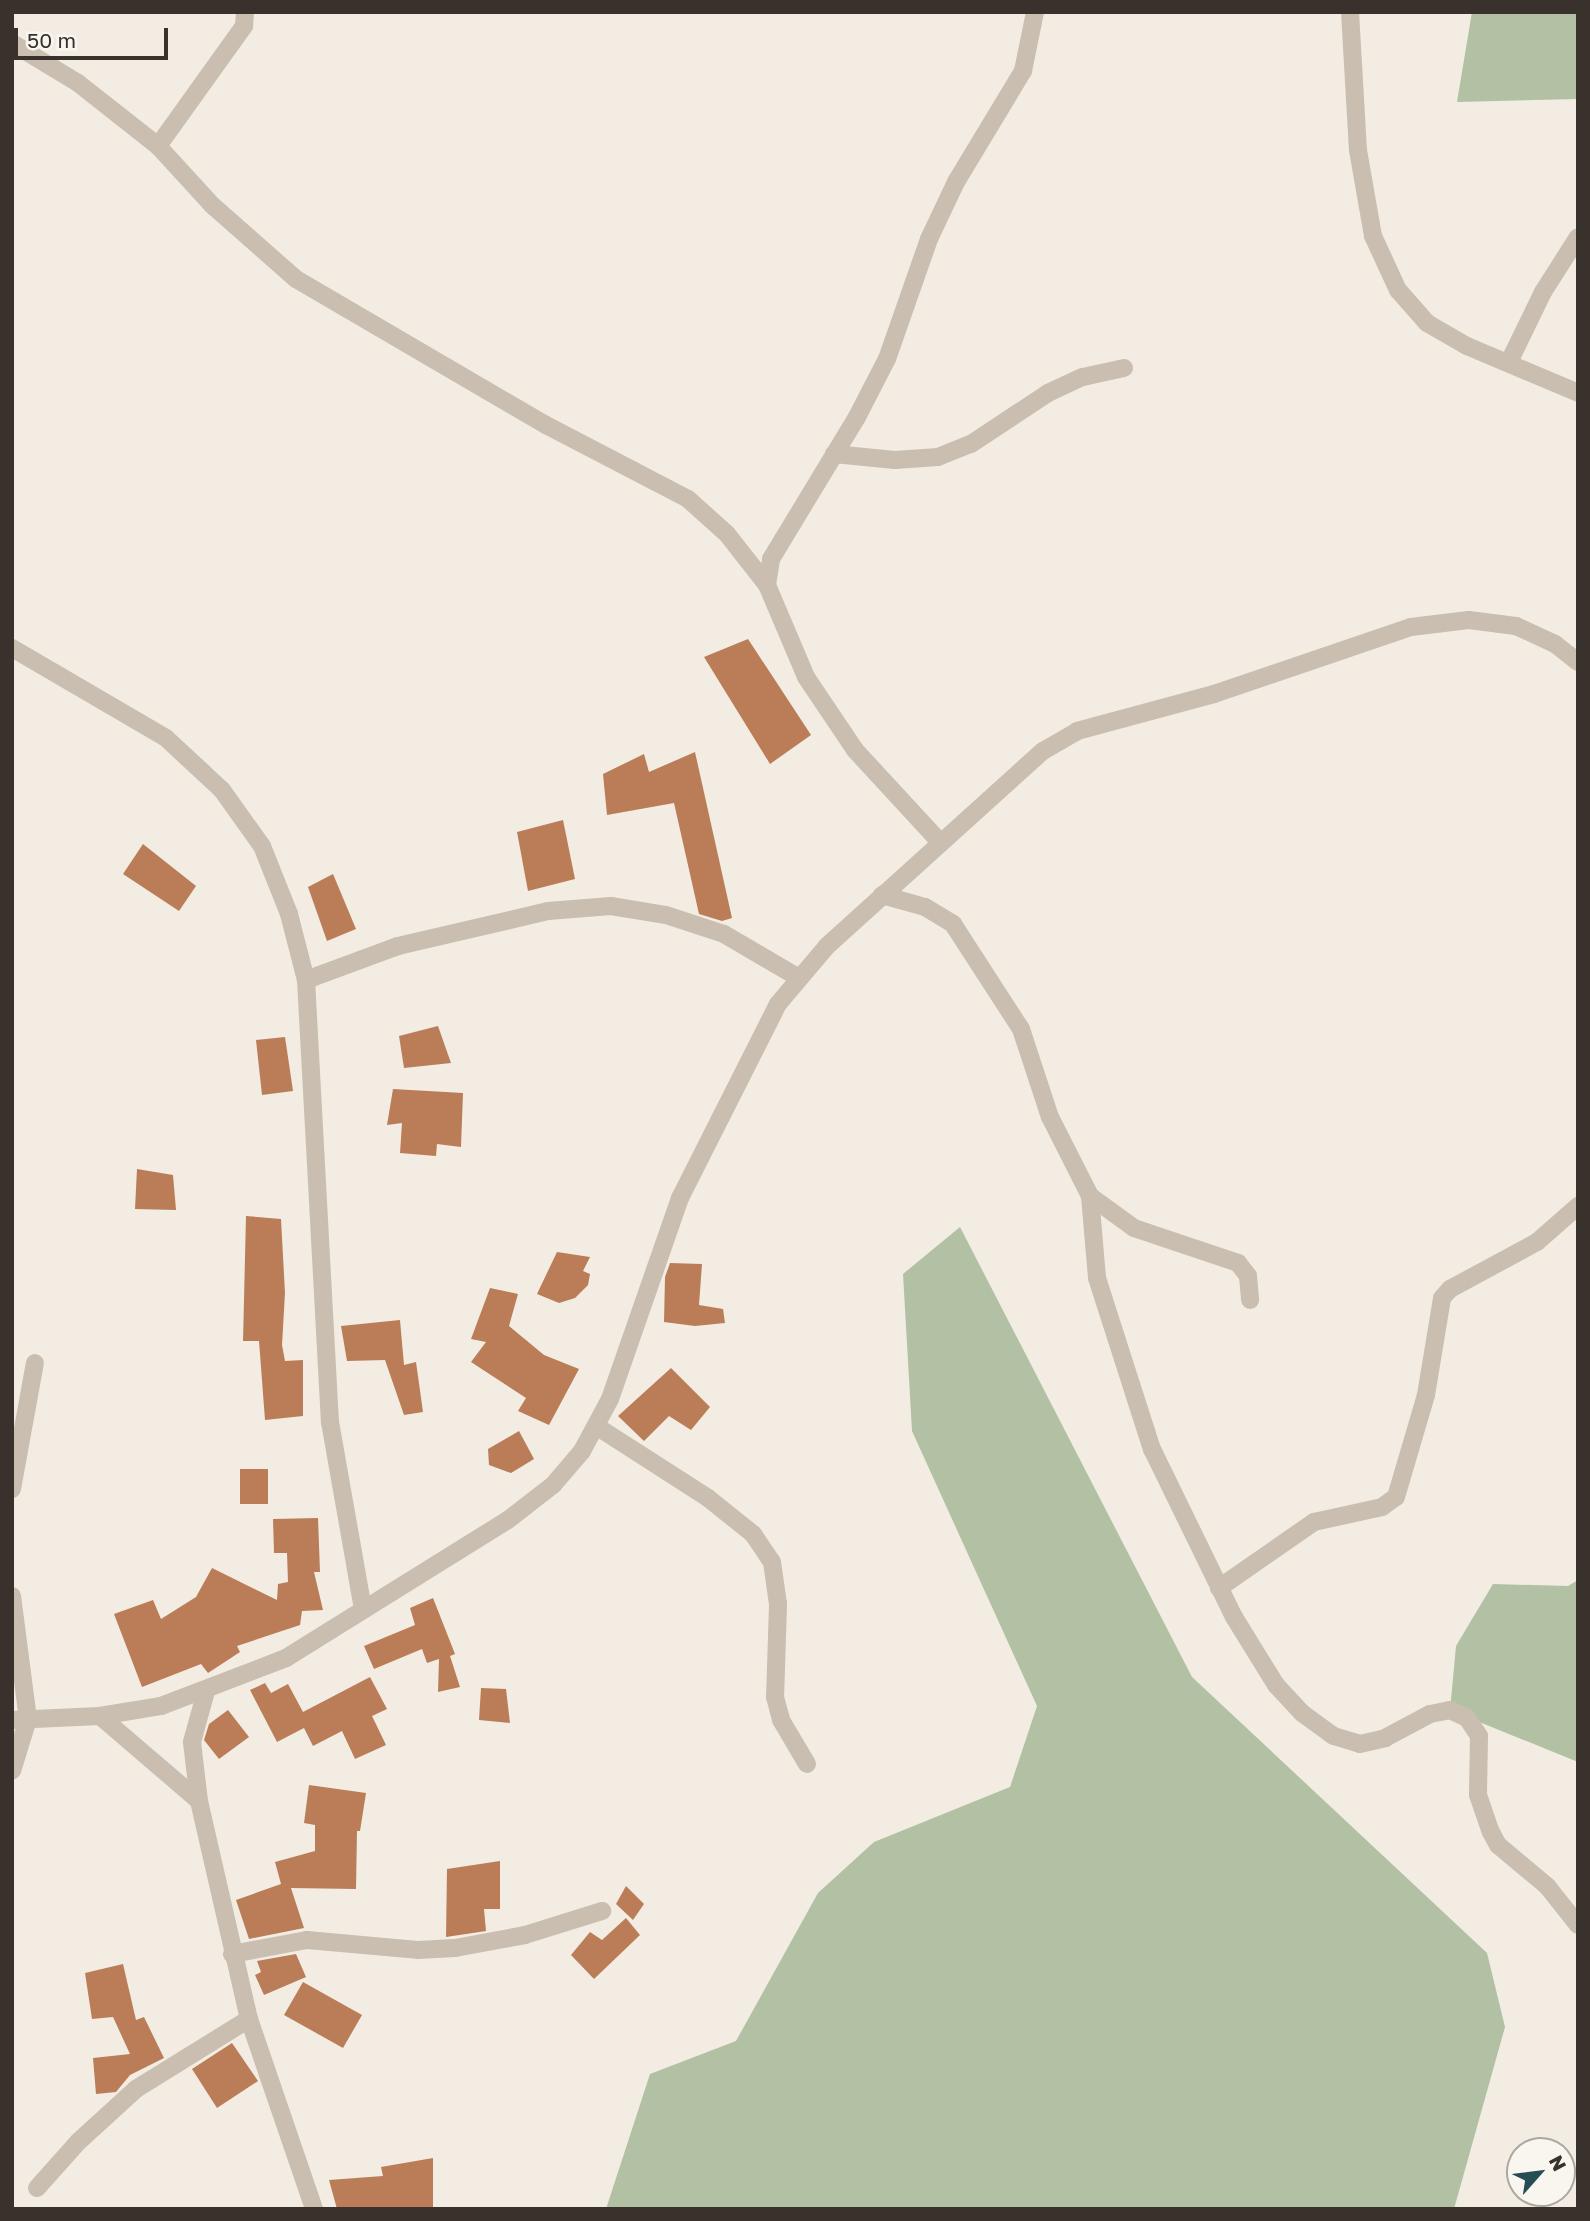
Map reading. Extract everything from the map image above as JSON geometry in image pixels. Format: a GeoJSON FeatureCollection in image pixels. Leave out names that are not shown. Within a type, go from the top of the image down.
{"type":"FeatureCollection","features":[{"type":"Feature","properties":{"kind":"street"},"geometry":{"type":"LineString","coordinates":[[158,146],[244,26],[245,12]]}},
{"type":"Feature","properties":{"kind":"street"},"geometry":{"type":"LineString","coordinates":[[767,585],[771,559],[887,359],[929,239],[956,181],[1023,71],[1035,12]]}},
{"type":"Feature","properties":{"kind":"street"},"geometry":{"type":"LineString","coordinates":[[1350,12],[1358,150],[1373,236],[1398,290],[1427,323],[1467,346],[1578,393]]}},
{"type":"Feature","properties":{"kind":"street"},"geometry":{"type":"LineString","coordinates":[[12,43],[78,83],[158,146],[212,205],[296,279],[546,425],[688,499],[727,534],[767,585],[806,677],[855,750],[939,841]]}},
{"type":"Feature","properties":{"kind":"street"},"geometry":{"type":"LineString","coordinates":[[1509,362],[1543,292],[1578,237]]}},
{"type":"Feature","properties":{"kind":"street"},"geometry":{"type":"LineString","coordinates":[[834,454],[895,460],[938,457],[971,444],[1048,393],[1083,377],[1124,368]]}},
{"type":"Feature","properties":{"kind":"street"},"geometry":{"type":"LineString","coordinates":[[20,1720],[100,1716],[161,1706],[206,1691],[286,1658],[508,1520],[553,1485],[596,1426],[610,1399],[680,1198],[742,1068],[778,1004],[799,978],[882,895],[939,841],[1043,751],[1077,731],[1214,694],[1411,627],[1469,620],[1516,626],[1555,644],[1578,662]]}},
{"type":"Feature","properties":{"kind":"street"},"geometry":{"type":"LineString","coordinates":[[12,648],[166,738],[222,790],[262,846],[289,914],[306,981],[330,1422],[363,1609]]}},
{"type":"Feature","properties":{"kind":"street"},"geometry":{"type":"LineString","coordinates":[[882,895],[925,906],[953,924],[1021,1029],[1049,1117],[1090,1196],[1097,1278],[1152,1449],[1219,1588],[1276,1685],[1302,1713],[1334,1736],[1360,1744],[1384,1738],[1430,1714],[1450,1710],[1467,1718],[1479,1736],[1478,1795],[1490,1832],[1498,1845],[1547,1886],[1578,1925]]}},
{"type":"Feature","properties":{"kind":"street"},"geometry":{"type":"LineString","coordinates":[[306,981],[398,946],[548,911],[611,906],[666,915],[724,934],[799,978]]}},
{"type":"Feature","properties":{"kind":"street"},"geometry":{"type":"LineString","coordinates":[[1090,1196],[1134,1228],[1238,1263],[1248,1276],[1251,1300]]}},
{"type":"Feature","properties":{"kind":"street"},"geometry":{"type":"LineString","coordinates":[[1219,1588],[1314,1522],[1382,1507],[1395,1497],[1426,1395],[1442,1298],[1450,1289],[1537,1242],[1578,1206]]}},
{"type":"Feature","properties":{"kind":"street"},"geometry":{"type":"LineString","coordinates":[[12,1489],[35,1363]]}},
{"type":"Feature","properties":{"kind":"street"},"geometry":{"type":"LineString","coordinates":[[596,1426],[708,1498],[753,1534],[772,1562],[778,1604],[775,1696],[781,1720],[807,1764]]}},
{"type":"Feature","properties":{"kind":"street"},"geometry":{"type":"LineString","coordinates":[[12,1596],[20,1720],[12,1771]]}},
{"type":"Feature","properties":{"kind":"street"},"geometry":{"type":"LineString","coordinates":[[206,1691],[192,1742],[199,1801],[249,2019],[314,2209]]}},
{"type":"Feature","properties":{"kind":"street"},"geometry":{"type":"LineString","coordinates":[[100,1716],[199,1801]]}},
{"type":"Feature","properties":{"kind":"street"},"geometry":{"type":"LineString","coordinates":[[233,1954],[307,1940],[418,1950],[455,1948],[525,1935],[602,1911]]}},
{"type":"Feature","properties":{"kind":"street"},"geometry":{"type":"LineString","coordinates":[[37,2188],[78,2141],[136,2089],[249,2019]]}},
{"type":"Feature","properties":{"kind":"green space"},"geometry":{"type":"Polygon","coordinates":[[[1472,12],[1578,12],[1578,99],[1457,102],[1472,12]]]}},
{"type":"Feature","properties":{"kind":"green space"},"geometry":{"type":"Polygon","coordinates":[[[960,1227],[1192,1677],[1487,1953],[1505,2027],[1454,2209],[606,2209],[650,2074],[736,2041],[818,1893],[874,1842],[1010,1787],[1037,1706],[912,1431],[903,1274],[960,1227]]]}},
{"type":"Feature","properties":{"kind":"green space"},"geometry":{"type":"Polygon","coordinates":[[[1578,1580],[1578,1762],[1450,1710],[1456,1646],[1493,1584],[1568,1586],[1578,1580]]]}},
{"type":"Feature","properties":{"kind":"building"},"geometry":{"type":"Polygon","coordinates":[[[748,639],[811,735],[770,764],[704,657],[748,639]]]}},
{"type":"Feature","properties":{"kind":"building"},"geometry":{"type":"Polygon","coordinates":[[[695,752],[732,918],[722,921],[699,914],[674,803],[607,815],[603,774],[644,754],[649,772],[695,752]]]}},
{"type":"Feature","properties":{"kind":"building"},"geometry":{"type":"Polygon","coordinates":[[[563,820],[575,879],[528,891],[517,832],[563,820]]]}},
{"type":"Feature","properties":{"kind":"building"},"geometry":{"type":"Polygon","coordinates":[[[143,844],[196,886],[179,911],[123,874],[143,844]]]}},
{"type":"Feature","properties":{"kind":"building"},"geometry":{"type":"Polygon","coordinates":[[[333,874],[356,929],[327,941],[308,887],[333,874]]]}},
{"type":"Feature","properties":{"kind":"building"},"geometry":{"type":"Polygon","coordinates":[[[438,1026],[451,1063],[404,1068],[399,1036],[438,1026]]]}},
{"type":"Feature","properties":{"kind":"building"},"geometry":{"type":"Polygon","coordinates":[[[285,1037],[293,1091],[262,1095],[256,1040],[285,1037]]]}},
{"type":"Feature","properties":{"kind":"building"},"geometry":{"type":"Polygon","coordinates":[[[393,1089],[463,1093],[461,1147],[437,1144],[436,1156],[400,1153],[402,1123],[387,1125],[393,1089]]]}},
{"type":"Feature","properties":{"kind":"building"},"geometry":{"type":"Polygon","coordinates":[[[137,1169],[173,1175],[176,1210],[135,1209],[137,1169]]]}},
{"type":"Feature","properties":{"kind":"building"},"geometry":{"type":"Polygon","coordinates":[[[246,1216],[281,1219],[285,1293],[282,1345],[285,1361],[303,1360],[303,1416],[265,1420],[259,1341],[243,1341],[246,1216]]]}},
{"type":"Feature","properties":{"kind":"building"},"geometry":{"type":"Polygon","coordinates":[[[557,1252],[590,1257],[583,1271],[590,1274],[588,1285],[575,1298],[559,1303],[537,1294],[557,1252]]]}},
{"type":"Feature","properties":{"kind":"building"},"geometry":{"type":"Polygon","coordinates":[[[670,1263],[702,1264],[699,1305],[723,1309],[725,1323],[695,1326],[664,1322],[665,1277],[670,1263]]]}},
{"type":"Feature","properties":{"kind":"building"},"geometry":{"type":"Polygon","coordinates":[[[490,1288],[518,1294],[509,1326],[544,1355],[579,1369],[549,1425],[518,1411],[526,1398],[471,1362],[486,1342],[471,1339],[490,1288]]]}},
{"type":"Feature","properties":{"kind":"building"},"geometry":{"type":"Polygon","coordinates":[[[400,1320],[404,1365],[416,1362],[423,1412],[404,1415],[385,1360],[347,1361],[341,1326],[400,1320]]]}},
{"type":"Feature","properties":{"kind":"building"},"geometry":{"type":"Polygon","coordinates":[[[671,1368],[710,1407],[691,1430],[669,1416],[644,1441],[618,1416],[671,1368]]]}},
{"type":"Feature","properties":{"kind":"building"},"geometry":{"type":"Polygon","coordinates":[[[519,1431],[534,1459],[511,1473],[489,1465],[488,1449],[519,1431]]]}},
{"type":"Feature","properties":{"kind":"building"},"geometry":{"type":"Polygon","coordinates":[[[240,1469],[268,1469],[268,1504],[240,1504],[240,1469]]]}},
{"type":"Feature","properties":{"kind":"building"},"geometry":{"type":"Polygon","coordinates":[[[318,1518],[320,1572],[314,1572],[323,1610],[302,1611],[300,1625],[237,1646],[240,1652],[208,1673],[201,1664],[142,1687],[114,1614],[153,1600],[161,1619],[196,1597],[212,1568],[277,1600],[278,1584],[288,1582],[287,1553],[274,1553],[273,1519],[318,1518]]]}},
{"type":"Feature","properties":{"kind":"building"},"geometry":{"type":"Polygon","coordinates":[[[433,1598],[455,1654],[450,1656],[460,1687],[438,1692],[439,1659],[427,1663],[422,1649],[374,1669],[364,1646],[415,1625],[410,1608],[433,1598]]]}},
{"type":"Feature","properties":{"kind":"building"},"geometry":{"type":"Polygon","coordinates":[[[370,1677],[387,1709],[372,1716],[386,1745],[355,1759],[342,1731],[313,1746],[304,1728],[277,1742],[250,1690],[265,1683],[271,1693],[288,1684],[303,1712],[370,1677]]]}},
{"type":"Feature","properties":{"kind":"building"},"geometry":{"type":"Polygon","coordinates":[[[481,1688],[506,1689],[510,1723],[479,1720],[481,1688]]]}},
{"type":"Feature","properties":{"kind":"building"},"geometry":{"type":"Polygon","coordinates":[[[228,1710],[249,1737],[219,1759],[204,1740],[209,1724],[228,1710]]]}},
{"type":"Feature","properties":{"kind":"building"},"geometry":{"type":"Polygon","coordinates":[[[309,1785],[366,1793],[360,1831],[357,1831],[356,1889],[291,1888],[304,1928],[249,1939],[236,1900],[281,1884],[275,1862],[315,1851],[315,1825],[304,1823],[309,1785]]]}},
{"type":"Feature","properties":{"kind":"building"},"geometry":{"type":"Polygon","coordinates":[[[500,1861],[500,1909],[484,1909],[486,1931],[446,1937],[447,1869],[500,1861]]]}},
{"type":"Feature","properties":{"kind":"building"},"geometry":{"type":"Polygon","coordinates":[[[626,1886],[644,1904],[633,1920],[616,1904],[626,1886]]]}},
{"type":"Feature","properties":{"kind":"building"},"geometry":{"type":"Polygon","coordinates":[[[626,1918],[640,1935],[594,1979],[571,1955],[590,1932],[602,1940],[626,1918]]]}},
{"type":"Feature","properties":{"kind":"building"},"geometry":{"type":"Polygon","coordinates":[[[296,1954],[306,1977],[264,1995],[255,1975],[261,1972],[257,1961],[296,1954]]]}},
{"type":"Feature","properties":{"kind":"building"},"geometry":{"type":"Polygon","coordinates":[[[123,1964],[136,2020],[144,2017],[164,2058],[130,2075],[116,2092],[96,2094],[93,2058],[130,2054],[113,2017],[92,2019],[85,1973],[123,1964]]]}},
{"type":"Feature","properties":{"kind":"building"},"geometry":{"type":"Polygon","coordinates":[[[303,1982],[362,2015],[343,2048],[284,2015],[303,1982]]]}},
{"type":"Feature","properties":{"kind":"building"},"geometry":{"type":"Polygon","coordinates":[[[232,2043],[258,2081],[217,2108],[192,2069],[232,2043]]]}},
{"type":"Feature","properties":{"kind":"building"},"geometry":{"type":"Polygon","coordinates":[[[433,2158],[433,2209],[337,2209],[329,2180],[383,2176],[381,2167],[433,2158]]]}}]}
